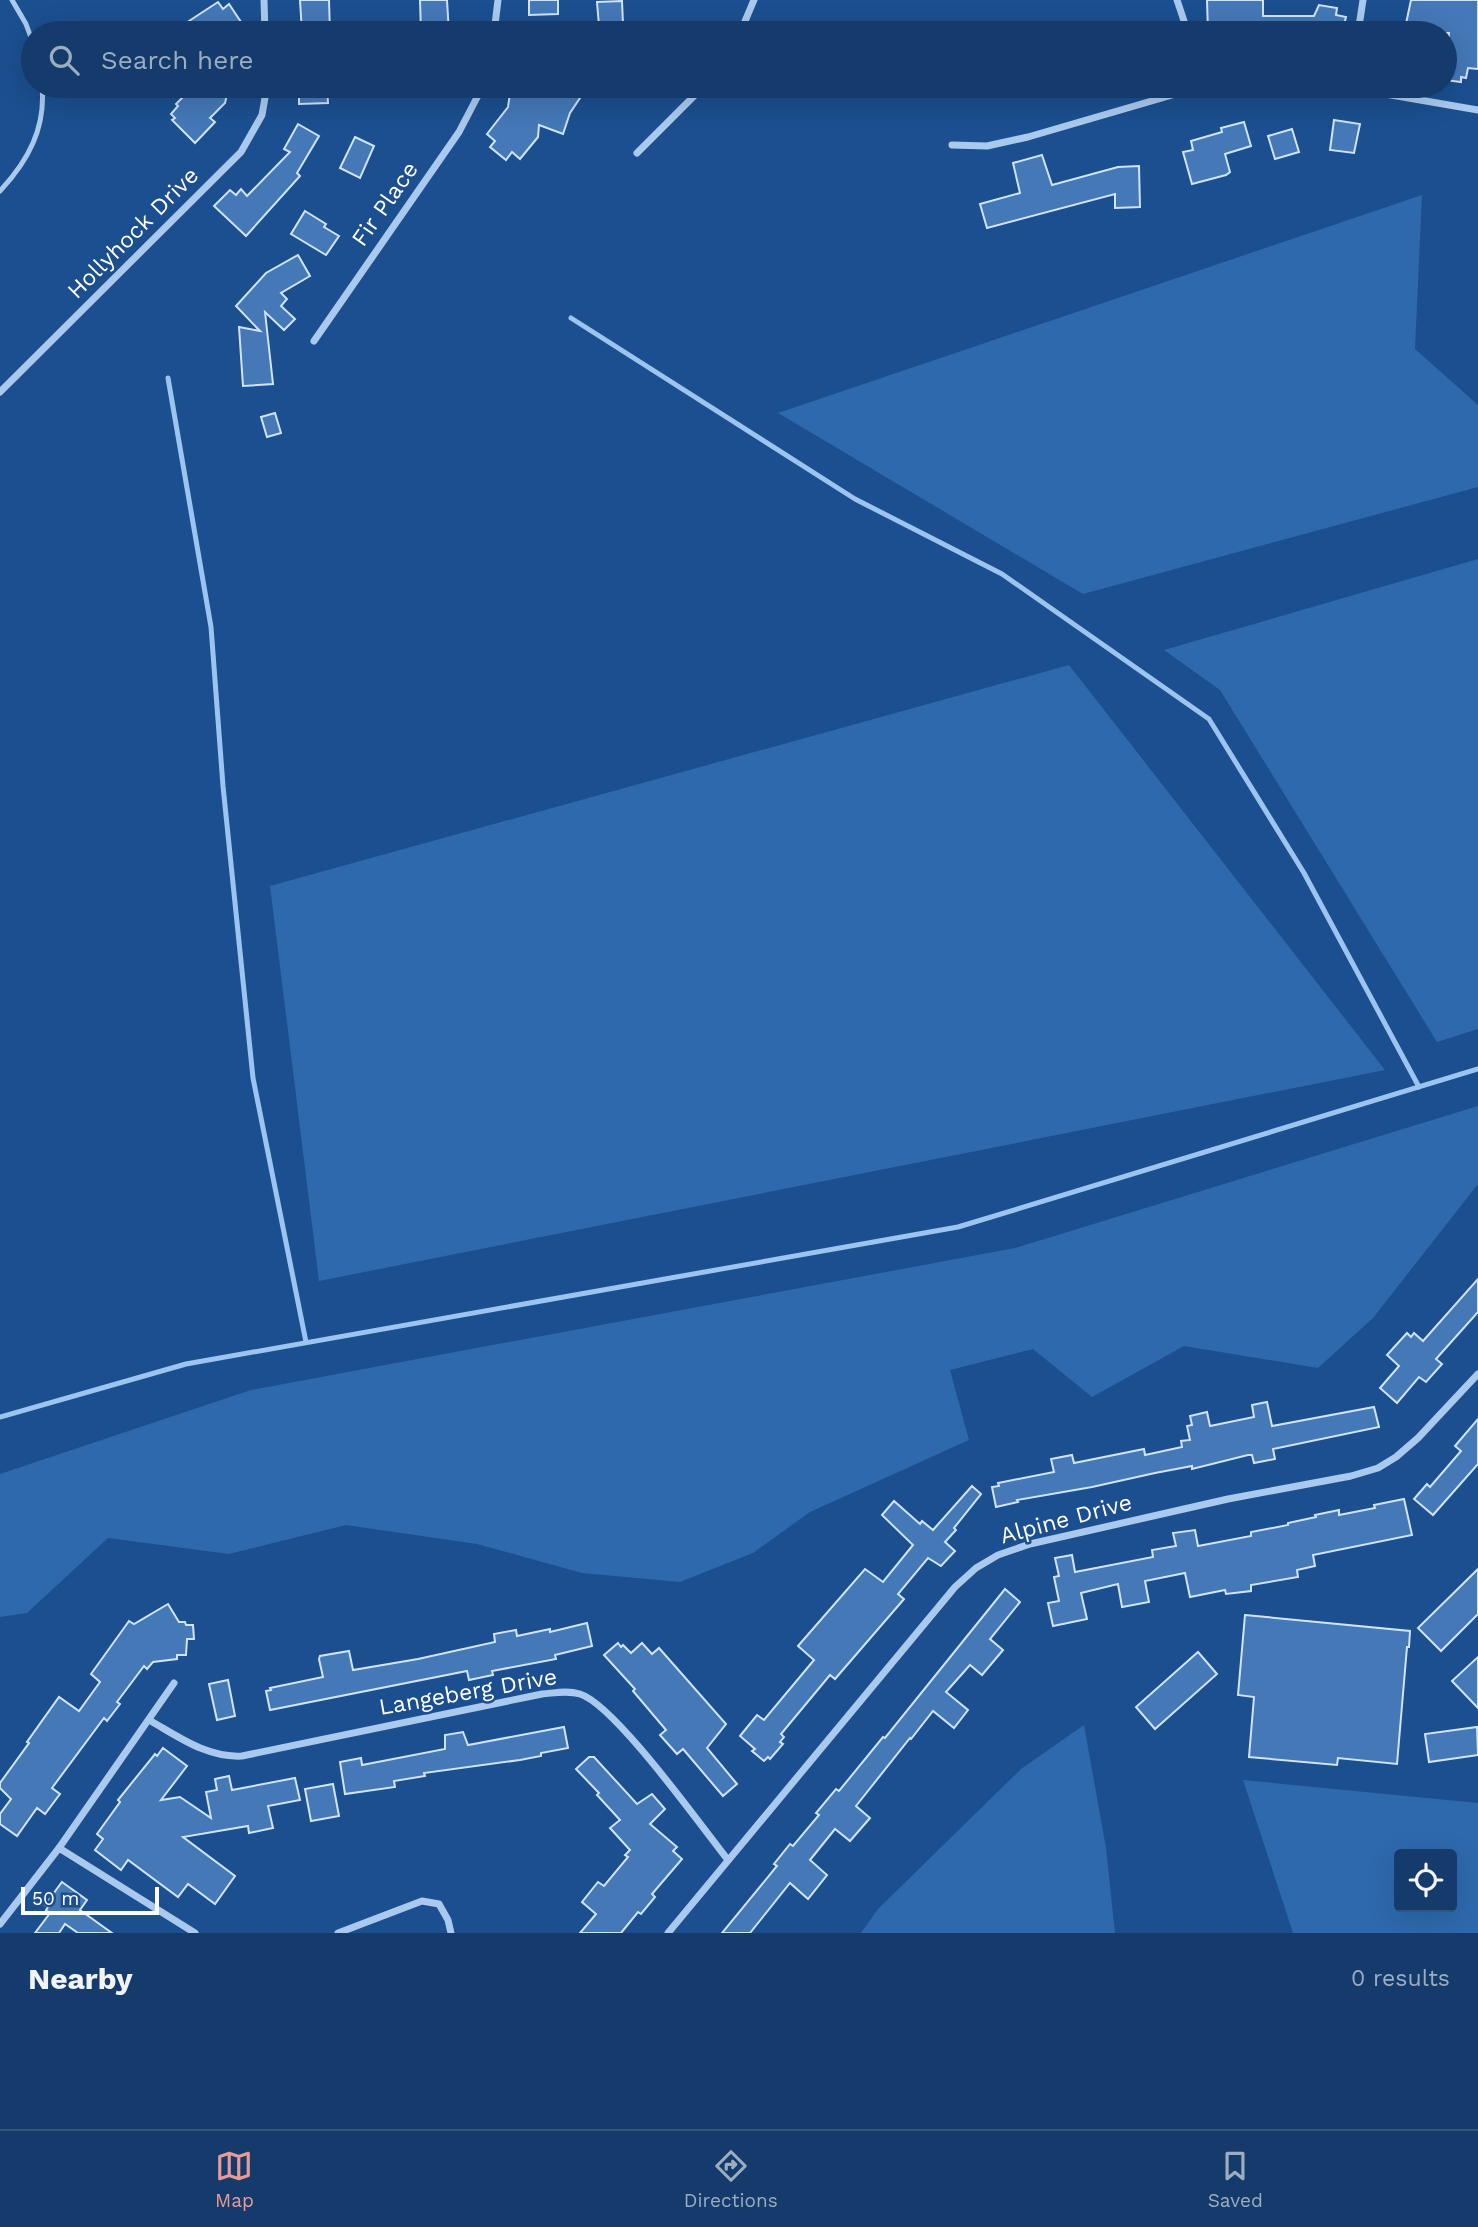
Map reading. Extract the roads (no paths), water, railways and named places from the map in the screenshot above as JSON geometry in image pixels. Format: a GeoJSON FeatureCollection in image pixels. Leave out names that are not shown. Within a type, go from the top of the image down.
{"type":"FeatureCollection","features":[{"type":"Feature","properties":{"kind":"street"},"geometry":{"type":"LineString","coordinates":[[264,0],[265,21]]}},
{"type":"Feature","properties":{"kind":"street"},"geometry":{"type":"LineString","coordinates":[[495,21],[498,0]]}},
{"type":"Feature","properties":{"kind":"street"},"geometry":{"type":"LineString","coordinates":[[745,21],[754,0]]}},
{"type":"Feature","properties":{"kind":"street"},"geometry":{"type":"LineString","coordinates":[[1177,0],[1184,21]]}},
{"type":"Feature","properties":{"kind":"street"},"geometry":{"type":"LineString","coordinates":[[1360,21],[1363,0]]}},
{"type":"Feature","properties":{"kind":"street","name":"Hollyhock Drive"},"geometry":{"type":"LineString","coordinates":[[0,392],[241,152],[262,115],[265,98]]}},
{"type":"Feature","properties":{"kind":"street","name":"Fir Place"},"geometry":{"type":"LineString","coordinates":[[314,341],[458,132],[476,98]]}},
{"type":"Feature","properties":{"kind":"street"},"geometry":{"type":"LineString","coordinates":[[637,153],[692,98]]}},
{"type":"Feature","properties":{"kind":"street"},"geometry":{"type":"LineString","coordinates":[[953,145],[987,146],[1018,139],[1161,98]]}},
{"type":"Feature","properties":{"kind":"street"},"geometry":{"type":"LineString","coordinates":[[1414,98],[1478,110]]}},
{"type":"Feature","properties":{"kind":"street","name":"Alpine Drive"},"geometry":{"type":"LineString","coordinates":[[668,1933],[955,1587],[976,1568],[998,1555],[1030,1544],[1378,1468],[1419,1438],[1478,1374]]}},
{"type":"Feature","properties":{"kind":"street"},"geometry":{"type":"LineString","coordinates":[[0,1924],[58,1848],[174,1683]]}},
{"type":"Feature","properties":{"kind":"street","name":"Langeberg Drive"},"geometry":{"type":"LineString","coordinates":[[149,1720],[211,1753],[227,1757],[542,1694],[565,1691],[580,1694],[593,1700],[621,1727],[728,1860]]}},
{"type":"Feature","properties":{"kind":"street"},"geometry":{"type":"LineString","coordinates":[[58,1848],[192,1932]]}},
{"type":"Feature","properties":{"kind":"street"},"geometry":{"type":"LineString","coordinates":[[338,1933],[422,1900],[439,1904],[452,1933]]}},
{"type":"Feature","properties":{"kind":"lane"},"geometry":{"type":"LineString","coordinates":[[12,0],[24,21]]}},
{"type":"Feature","properties":{"kind":"lane"},"geometry":{"type":"LineString","coordinates":[[0,191],[27,156],[37,137],[42,117],[42,98]]}},
{"type":"Feature","properties":{"kind":"waterway"},"geometry":{"type":"LineString","coordinates":[[571,318],[855,499],[1002,574],[1209,719],[1304,873],[1419,1087]]}},
{"type":"Feature","properties":{"kind":"waterway"},"geometry":{"type":"LineString","coordinates":[[168,378],[211,627],[223,786],[253,1078],[306,1342]]}},
{"type":"Feature","properties":{"kind":"waterway"},"geometry":{"type":"LineString","coordinates":[[0,1417],[186,1364],[958,1227],[1478,1069]]}}]}
